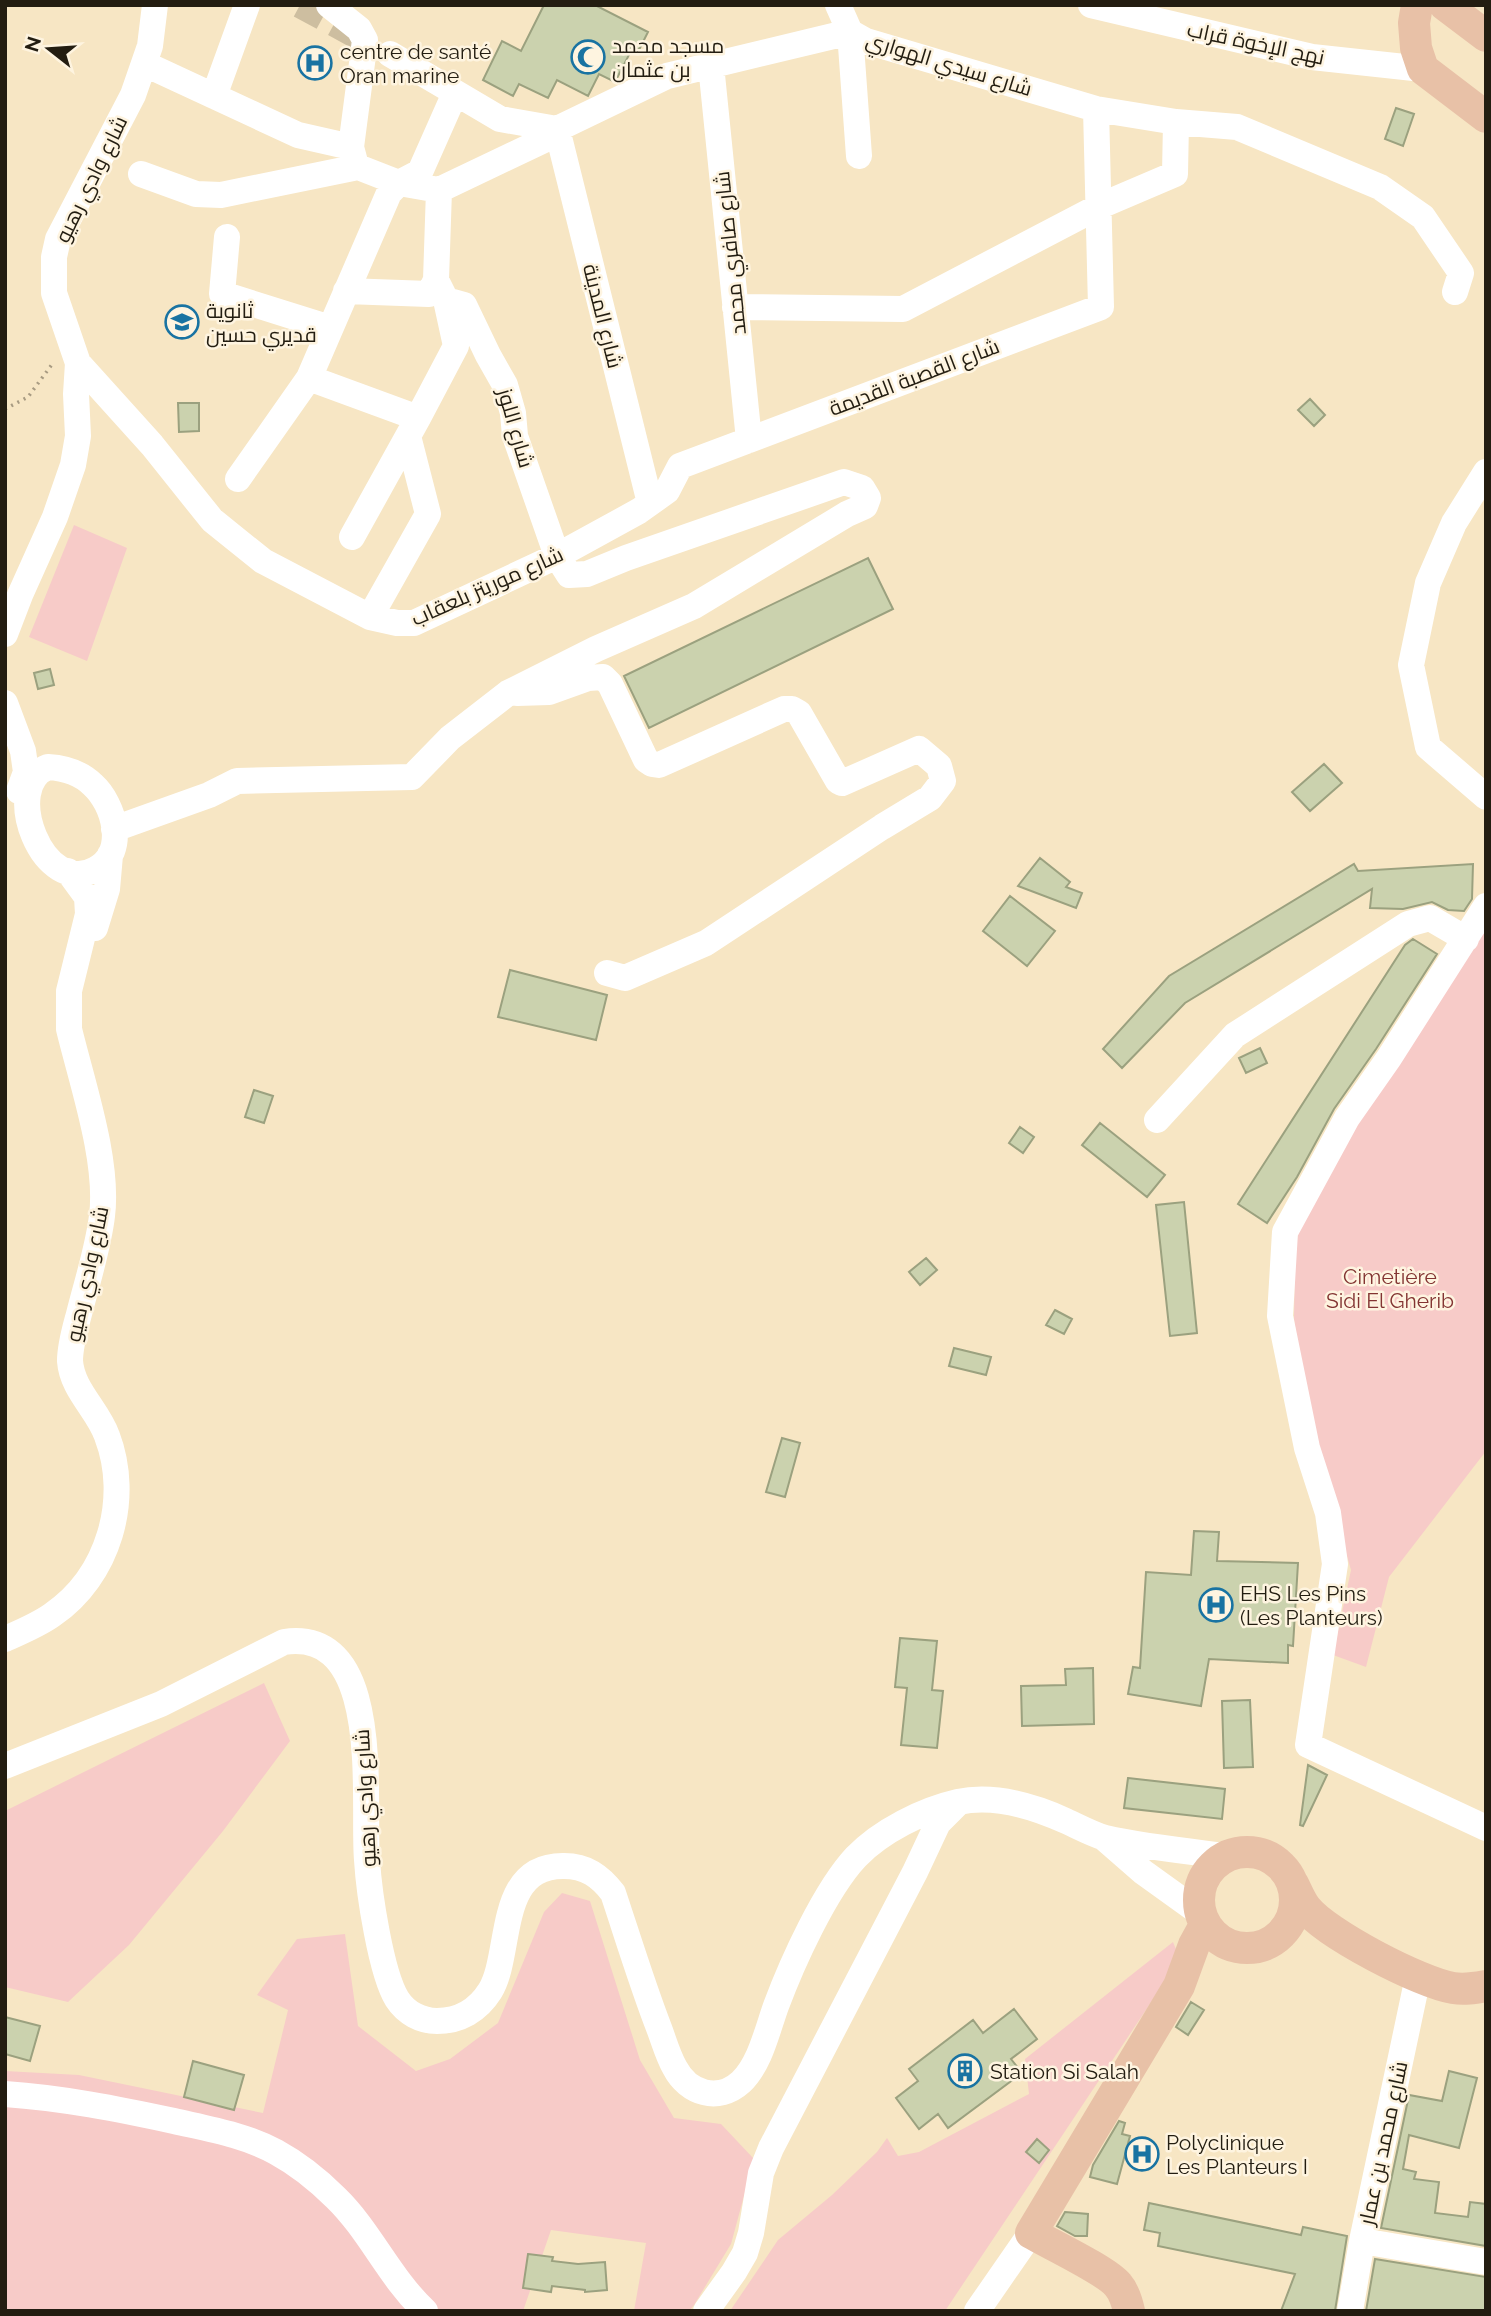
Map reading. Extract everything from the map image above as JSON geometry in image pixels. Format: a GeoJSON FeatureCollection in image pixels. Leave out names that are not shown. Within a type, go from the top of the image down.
{"type":"FeatureCollection","features":[{"type":"Feature","properties":{"kind":"main road"},"geometry":{"type":"LineString","coordinates":[[1418,5],[1414,23],[1416,48],[1423,69],[1486,117]]}},
{"type":"Feature","properties":{"kind":"main road"},"geometry":{"type":"LineString","coordinates":[[1445,5],[1486,36]]}},
{"type":"Feature","properties":{"kind":"main road"},"geometry":{"type":"LineString","coordinates":[[1358,1947],[1303,1940],[1250,1947],[1224,1943],[1203,1919],[1198,1900],[1200,1886],[1206,1874],[1226,1856],[1241,1852],[1258,1853],[1273,1859],[1285,1870],[1306,1909],[1358,1947],[1418,1977],[1454,1988],[1486,1986]]}},
{"type":"Feature","properties":{"kind":"main road"},"geometry":{"type":"LineString","coordinates":[[1179,1986],[1250,1947],[1278,1938],[1291,1920],[1296,1899],[1293,1884]]}},
{"type":"Feature","properties":{"kind":"main road"},"geometry":{"type":"LineString","coordinates":[[1129,2311],[1117,2283],[1031,2233],[1179,1986],[1203,1919]]}},
{"type":"Feature","properties":{"kind":"street","name":"شارع وادي رهيو"},"geometry":{"type":"LineString","coordinates":[[5,634],[55,517],[73,465],[78,436],[74,352],[54,293],[54,257],[58,239],[133,95],[145,64],[155,5]]}},
{"type":"Feature","properties":{"kind":"street"},"geometry":{"type":"LineString","coordinates":[[214,96],[247,5]]}},
{"type":"Feature","properties":{"kind":"street"},"geometry":{"type":"LineString","coordinates":[[329,5],[359,29],[365,40],[354,157]]}},
{"type":"Feature","properties":{"kind":"street"},"geometry":{"type":"LineString","coordinates":[[838,5],[850,32],[859,156]]}},
{"type":"Feature","properties":{"kind":"street","name":"نهج الإخوة قراب"},"geometry":{"type":"LineString","coordinates":[[1091,5],[1161,13],[1312,57],[1423,69]]}},
{"type":"Feature","properties":{"kind":"street","name":"شارع سيدي الهواري"},"geometry":{"type":"LineString","coordinates":[[439,190],[544,140],[557,130],[667,76],[850,32],[866,41],[1096,109],[1176,122],[1237,127],[1380,187],[1423,217],[1461,273],[1455,292]]}},
{"type":"Feature","properties":{"kind":"street"},"geometry":{"type":"LineString","coordinates":[[390,54],[500,119],[557,130]]}},
{"type":"Feature","properties":{"kind":"street"},"geometry":{"type":"LineString","coordinates":[[145,64],[298,135],[354,157],[398,184],[439,190],[441,290],[457,346],[352,537]]}},
{"type":"Feature","properties":{"kind":"street","name":"شارع صافري محمد"},"geometry":{"type":"LineString","coordinates":[[711,65],[749,440]]}},
{"type":"Feature","properties":{"kind":"street"},"geometry":{"type":"LineString","coordinates":[[238,479],[309,378],[388,193],[419,172],[455,93]]}},
{"type":"Feature","properties":{"kind":"street","name":"شارع القصبة القديمة"},"geometry":{"type":"LineString","coordinates":[[650,503],[667,491],[680,466],[1101,307],[1096,109]]}},
{"type":"Feature","properties":{"kind":"street"},"geometry":{"type":"LineString","coordinates":[[735,307],[903,309],[1100,206],[1175,174],[1176,122]]}},
{"type":"Feature","properties":{"kind":"street","name":"شارع المدينة"},"geometry":{"type":"LineString","coordinates":[[557,130],[650,503]]}},
{"type":"Feature","properties":{"kind":"street"},"geometry":{"type":"LineString","coordinates":[[141,174],[196,194],[221,195],[354,157]]}},
{"type":"Feature","properties":{"kind":"street"},"geometry":{"type":"LineString","coordinates":[[227,237],[222,294],[330,328]]}},
{"type":"Feature","properties":{"kind":"street"},"geometry":{"type":"LineString","coordinates":[[346,291],[429,295],[441,290]]}},
{"type":"Feature","properties":{"kind":"street","name":"شارع اللوز"},"geometry":{"type":"LineString","coordinates":[[441,290],[464,305],[505,385],[513,414],[515,436],[557,556]]}},
{"type":"Feature","properties":{"kind":"street","name":"شارع موريتز بلعقاب"},"geometry":{"type":"LineString","coordinates":[[74,352],[212,520],[263,561],[370,617],[397,623],[414,623],[557,556],[650,503]]}},
{"type":"Feature","properties":{"kind":"street"},"geometry":{"type":"LineString","coordinates":[[309,378],[413,427]]}},
{"type":"Feature","properties":{"kind":"street"},"geometry":{"type":"LineString","coordinates":[[370,617],[428,513],[413,427]]}},
{"type":"Feature","properties":{"kind":"street"},"geometry":{"type":"LineString","coordinates":[[1486,472],[1454,523],[1428,583],[1411,665],[1428,747],[1486,797]]}},
{"type":"Feature","properties":{"kind":"street"},"geometry":{"type":"LineString","coordinates":[[5,702],[25,762],[26,772],[14,797],[19,820],[32,848],[45,860],[78,874],[97,869],[112,842],[237,781],[412,777],[450,738],[508,692],[694,606],[847,514],[866,506],[868,498],[862,488],[844,482],[587,574],[569,575],[557,556]]}},
{"type":"Feature","properties":{"kind":"street"},"geometry":{"type":"LineString","coordinates":[[508,692],[549,692],[588,678],[603,677],[610,684],[646,760],[652,764],[659,765],[784,709],[792,709],[799,713],[838,781],[842,783],[919,750],[939,766],[943,781],[930,798],[706,943],[625,978],[607,973]]}},
{"type":"Feature","properties":{"kind":"street"},"geometry":{"type":"LineString","coordinates":[[5,702],[34,743],[59,768]]}},
{"type":"Feature","properties":{"kind":"street"},"geometry":{"type":"LineString","coordinates":[[14,797],[30,775],[48,767],[71,771],[93,784],[108,805],[112,842]]}},
{"type":"Feature","properties":{"kind":"street"},"geometry":{"type":"LineString","coordinates":[[5,838],[32,848]]}},
{"type":"Feature","properties":{"kind":"street","name":"شارع وادي رهيو"},"geometry":{"type":"LineString","coordinates":[[77,1060],[77,998],[107,889],[112,842]]}},
{"type":"Feature","properties":{"kind":"street","name":"شارع وادي رهيو"},"geometry":{"type":"LineString","coordinates":[[5,1639],[54,1614],[81,1589],[92,1574],[108,1541],[116,1505],[112,1450],[106,1432],[75,1381],[70,1362],[72,1342],[99,1235],[103,1203],[102,1171],[69,1029],[68,1000],[87,923],[88,906],[87,897],[68,872]]}},
{"type":"Feature","properties":{"kind":"street"},"geometry":{"type":"LineString","coordinates":[[1486,906],[1347,1118],[1285,1232],[1280,1316],[1307,1448],[1328,1513],[1335,1564],[1308,1745],[1486,1828]]}},
{"type":"Feature","properties":{"kind":"street"},"geometry":{"type":"LineString","coordinates":[[1157,1120],[1235,1035],[1408,924],[1430,918],[1466,939]]}},
{"type":"Feature","properties":{"kind":"street","name":"شارع وادي رهيو"},"geometry":{"type":"LineString","coordinates":[[5,1766],[161,1704],[284,1642],[298,1640],[327,1649],[335,1657],[357,1699],[365,1746],[367,1860],[371,1898],[387,1970],[396,1997],[404,2009],[417,2018],[450,2021],[479,2006],[491,1989],[498,1968],[506,1923],[521,1889],[532,1876],[560,1866],[575,1866],[603,1880],[613,1893],[649,2002],[675,2069],[698,2091],[710,2095],[733,2088],[749,2072],[758,2056],[788,1974],[842,1874],[856,1857],[899,1827],[958,1802]]}},
{"type":"Feature","properties":{"kind":"street"},"geometry":{"type":"LineString","coordinates":[[706,2311],[745,2253],[761,2173],[771,2148],[938,1823],[958,1802],[985,1799],[1017,1804],[1045,1812],[1102,1837],[1226,1856]]}},
{"type":"Feature","properties":{"kind":"street"},"geometry":{"type":"LineString","coordinates":[[1102,1837],[1203,1919]]}},
{"type":"Feature","properties":{"kind":"street","name":"شارع محمد بن عمار"},"geometry":{"type":"LineString","coordinates":[[1350,2311],[1362,2241],[1418,1977]]}},
{"type":"Feature","properties":{"kind":"street"},"geometry":{"type":"LineString","coordinates":[[5,2094],[83,2102],[150,2116],[240,2137],[277,2152],[318,2182],[355,2218],[398,2282],[425,2311]]}},
{"type":"Feature","properties":{"kind":"street"},"geometry":{"type":"LineString","coordinates":[[977,2311],[1031,2233]]}},
{"type":"Feature","properties":{"kind":"street"},"geometry":{"type":"LineString","coordinates":[[1362,2241],[1486,2262]]}},
{"type":"Feature","properties":{"kind":"path"},"geometry":{"type":"LineString","coordinates":[[5,409],[28,397],[74,352]]}},
{"type":"Feature","properties":{"kind":"green space"},"geometry":{"type":"Polygon","coordinates":[[[74,525],[127,548],[87,661],[29,637],[74,525]]]}},
{"type":"Feature","properties":{"kind":"green space","name":"Cimetière Sidi El Gherib"},"geometry":{"type":"Polygon","coordinates":[[[1486,929],[1486,1451],[1389,1577],[1366,1667],[1333,1655],[1351,1570],[1309,1423],[1294,1319],[1295,1258],[1300,1215],[1313,1184],[1486,929]]]}},
{"type":"Feature","properties":{"kind":"green space"},"geometry":{"type":"Polygon","coordinates":[[[264,1683],[290,1741],[223,1831],[129,1945],[68,2002],[5,1987],[5,1811],[264,1683]]]}},
{"type":"Feature","properties":{"kind":"green space"},"geometry":{"type":"Polygon","coordinates":[[[562,1893],[590,1901],[640,2060],[674,2118],[721,2124],[754,2159],[731,2244],[689,2311],[634,2311],[646,2243],[551,2230],[523,2311],[5,2311],[5,2071],[79,2075],[263,2113],[288,2010],[257,1995],[297,1939],[345,1934],[358,2026],[416,2071],[450,2059],[498,2023],[544,1912],[562,1893]]]}},
{"type":"Feature","properties":{"kind":"green space"},"geometry":{"type":"Polygon","coordinates":[[[1173,1942],[1180,1959],[945,2311],[730,2311],[778,2240],[832,2195],[877,2152],[887,2138],[898,2156],[919,2152],[1029,2094],[1025,2059],[1173,1942]]]}},
{"type":"Feature","properties":{"kind":"building","name":"مسجد محمد بن عثمان"},"geometry":{"type":"Polygon","coordinates":[[[544,5],[595,5],[648,32],[639,50],[633,47],[615,82],[599,74],[588,96],[557,80],[548,98],[519,84],[513,96],[483,80],[502,41],[521,51],[544,5]]]}},
{"type":"Feature","properties":{"kind":"building"},"geometry":{"type":"Polygon","coordinates":[[[1396,108],[1414,114],[1403,146],[1385,139],[1396,108]]]}},
{"type":"Feature","properties":{"kind":"building"},"geometry":{"type":"Polygon","coordinates":[[[1310,399],[1325,415],[1314,426],[1298,410],[1310,399]]]}},
{"type":"Feature","properties":{"kind":"building"},"geometry":{"type":"Polygon","coordinates":[[[178,403],[199,403],[199,431],[179,432],[178,403]]]}},
{"type":"Feature","properties":{"kind":"building"},"geometry":{"type":"Polygon","coordinates":[[[868,558],[893,609],[649,728],[624,676],[868,558]]]}},
{"type":"Feature","properties":{"kind":"building"},"geometry":{"type":"Polygon","coordinates":[[[50,669],[54,685],[38,689],[34,673],[50,669]]]}},
{"type":"Feature","properties":{"kind":"building"},"geometry":{"type":"Polygon","coordinates":[[[1324,764],[1342,783],[1310,811],[1292,792],[1324,764]]]}},
{"type":"Feature","properties":{"kind":"building"},"geometry":{"type":"Polygon","coordinates":[[[1040,858],[1070,882],[1066,887],[1082,893],[1076,908],[1018,886],[1040,858]]]}},
{"type":"Feature","properties":{"kind":"building"},"geometry":{"type":"Polygon","coordinates":[[[1354,864],[1358,871],[1473,864],[1472,899],[1464,911],[1448,910],[1432,902],[1403,909],[1370,908],[1372,889],[1185,1003],[1122,1068],[1103,1049],[1169,976],[1354,864]]]}},
{"type":"Feature","properties":{"kind":"building"},"geometry":{"type":"Polygon","coordinates":[[[1010,896],[1055,931],[1027,966],[983,931],[1010,896]]]}},
{"type":"Feature","properties":{"kind":"building"},"geometry":{"type":"Polygon","coordinates":[[[1413,939],[1437,954],[1334,1109],[1297,1177],[1267,1223],[1238,1204],[1405,945],[1413,939]]]}},
{"type":"Feature","properties":{"kind":"building"},"geometry":{"type":"Polygon","coordinates":[[[510,970],[607,995],[596,1040],[498,1017],[510,970]]]}},
{"type":"Feature","properties":{"kind":"building"},"geometry":{"type":"Polygon","coordinates":[[[1260,1048],[1267,1063],[1246,1073],[1239,1058],[1260,1048]]]}},
{"type":"Feature","properties":{"kind":"building"},"geometry":{"type":"Polygon","coordinates":[[[254,1090],[273,1096],[264,1123],[245,1117],[254,1090]]]}},
{"type":"Feature","properties":{"kind":"building"},"geometry":{"type":"Polygon","coordinates":[[[1100,1123],[1165,1175],[1147,1197],[1082,1145],[1100,1123]]]}},
{"type":"Feature","properties":{"kind":"building"},"geometry":{"type":"Polygon","coordinates":[[[1020,1127],[1034,1137],[1023,1153],[1009,1143],[1020,1127]]]}},
{"type":"Feature","properties":{"kind":"building"},"geometry":{"type":"Polygon","coordinates":[[[1184,1202],[1197,1333],[1170,1336],[1156,1205],[1184,1202]]]}},
{"type":"Feature","properties":{"kind":"building"},"geometry":{"type":"Polygon","coordinates":[[[926,1258],[937,1270],[920,1285],[909,1272],[926,1258]]]}},
{"type":"Feature","properties":{"kind":"building"},"geometry":{"type":"Polygon","coordinates":[[[1055,1310],[1072,1319],[1064,1334],[1046,1325],[1055,1310]]]}},
{"type":"Feature","properties":{"kind":"building"},"geometry":{"type":"Polygon","coordinates":[[[954,1348],[991,1357],[986,1375],[949,1366],[954,1348]]]}},
{"type":"Feature","properties":{"kind":"building"},"geometry":{"type":"Polygon","coordinates":[[[782,1438],[800,1443],[785,1497],[766,1492],[782,1438]]]}},
{"type":"Feature","properties":{"kind":"building"},"geometry":{"type":"Polygon","coordinates":[[[1194,1531],[1219,1532],[1217,1561],[1298,1563],[1293,1646],[1288,1645],[1288,1663],[1209,1659],[1201,1706],[1128,1694],[1133,1667],[1140,1668],[1146,1572],[1191,1575],[1194,1531]]]}},
{"type":"Feature","properties":{"kind":"building"},"geometry":{"type":"Polygon","coordinates":[[[900,1638],[937,1641],[932,1690],[943,1691],[937,1748],[901,1745],[907,1688],[895,1687],[900,1638]]]}},
{"type":"Feature","properties":{"kind":"building"},"geometry":{"type":"Polygon","coordinates":[[[1093,1668],[1094,1724],[1022,1726],[1021,1686],[1066,1685],[1065,1669],[1093,1668]]]}},
{"type":"Feature","properties":{"kind":"building"},"geometry":{"type":"Polygon","coordinates":[[[1250,1700],[1253,1767],[1224,1768],[1222,1701],[1250,1700]]]}},
{"type":"Feature","properties":{"kind":"building"},"geometry":{"type":"Polygon","coordinates":[[[1308,1765],[1327,1775],[1303,1826],[1300,1825],[1308,1765]]]}},
{"type":"Feature","properties":{"kind":"building"},"geometry":{"type":"Polygon","coordinates":[[[1128,1778],[1225,1789],[1222,1819],[1124,1808],[1128,1778]]]}},
{"type":"Feature","properties":{"kind":"building"},"geometry":{"type":"Polygon","coordinates":[[[1191,2002],[1204,2010],[1188,2035],[1176,2027],[1191,2002]]]}},
{"type":"Feature","properties":{"kind":"building","name":"Station Si Salah"},"geometry":{"type":"Polygon","coordinates":[[[1014,2009],[1037,2039],[1011,2059],[1022,2073],[948,2128],[938,2114],[919,2129],[896,2098],[918,2081],[909,2069],[973,2020],[983,2033],[1014,2009]]]}},
{"type":"Feature","properties":{"kind":"building"},"geometry":{"type":"Polygon","coordinates":[[[5,2017],[40,2026],[30,2061],[5,2054],[5,2017]]]}},
{"type":"Feature","properties":{"kind":"building"},"geometry":{"type":"Polygon","coordinates":[[[193,2061],[244,2075],[234,2110],[184,2097],[193,2061]]]}},
{"type":"Feature","properties":{"kind":"building"},"geometry":{"type":"Polygon","coordinates":[[[1449,2071],[1477,2078],[1459,2148],[1409,2135],[1403,2169],[1416,2172],[1414,2179],[1439,2182],[1435,2213],[1468,2217],[1470,2202],[1486,2204],[1486,2246],[1381,2228],[1409,2095],[1442,2101],[1449,2071]]]}},
{"type":"Feature","properties":{"kind":"building"},"geometry":{"type":"Polygon","coordinates":[[[1119,2121],[1125,2123],[1122,2134],[1130,2136],[1117,2184],[1090,2177],[1093,2165],[1119,2121]]]}},
{"type":"Feature","properties":{"kind":"building"},"geometry":{"type":"Polygon","coordinates":[[[1037,2139],[1049,2150],[1039,2163],[1026,2152],[1037,2139]]]}},
{"type":"Feature","properties":{"kind":"building"},"geometry":{"type":"Polygon","coordinates":[[[1149,2203],[1301,2235],[1303,2227],[1347,2236],[1335,2311],[1281,2311],[1295,2274],[1158,2246],[1160,2233],[1144,2230],[1149,2203]]]}},
{"type":"Feature","properties":{"kind":"building"},"geometry":{"type":"Polygon","coordinates":[[[1065,2212],[1088,2214],[1087,2236],[1075,2236],[1057,2226],[1065,2212]]]}},
{"type":"Feature","properties":{"kind":"building"},"geometry":{"type":"Polygon","coordinates":[[[528,2254],[553,2257],[552,2261],[578,2264],[605,2262],[607,2290],[585,2292],[552,2286],[551,2292],[523,2288],[528,2254]]]}},
{"type":"Feature","properties":{"kind":"building"},"geometry":{"type":"Polygon","coordinates":[[[1375,2259],[1486,2277],[1486,2311],[1366,2311],[1375,2259]]]}},
{"type":"Feature","properties":{"kind":"tunnel"},"geometry":{"type":"LineString","coordinates":[[300,5],[357,36]]}},
{"type":"Feature","properties":{"kind":"place","name":"مسجد محمد بن عثمان"},"geometry":{"type":"Point","coordinates":[588,57]}},
{"type":"Feature","properties":{"kind":"place","name":"centre de santé Oran marine"},"geometry":{"type":"Point","coordinates":[315,63]}},
{"type":"Feature","properties":{"kind":"place","name":"ثانوية قديري حسين"},"geometry":{"type":"Point","coordinates":[182,322]}},
{"type":"Feature","properties":{"kind":"place","name":"EHS Les Pins (Les Planteurs)"},"geometry":{"type":"Point","coordinates":[1216,1605]}},
{"type":"Feature","properties":{"kind":"place","name":"Station Si Salah"},"geometry":{"type":"Point","coordinates":[965,2071]}},
{"type":"Feature","properties":{"kind":"place","name":"Polyclinique Les Planteurs I"},"geometry":{"type":"Point","coordinates":[1142,2154]}}]}
